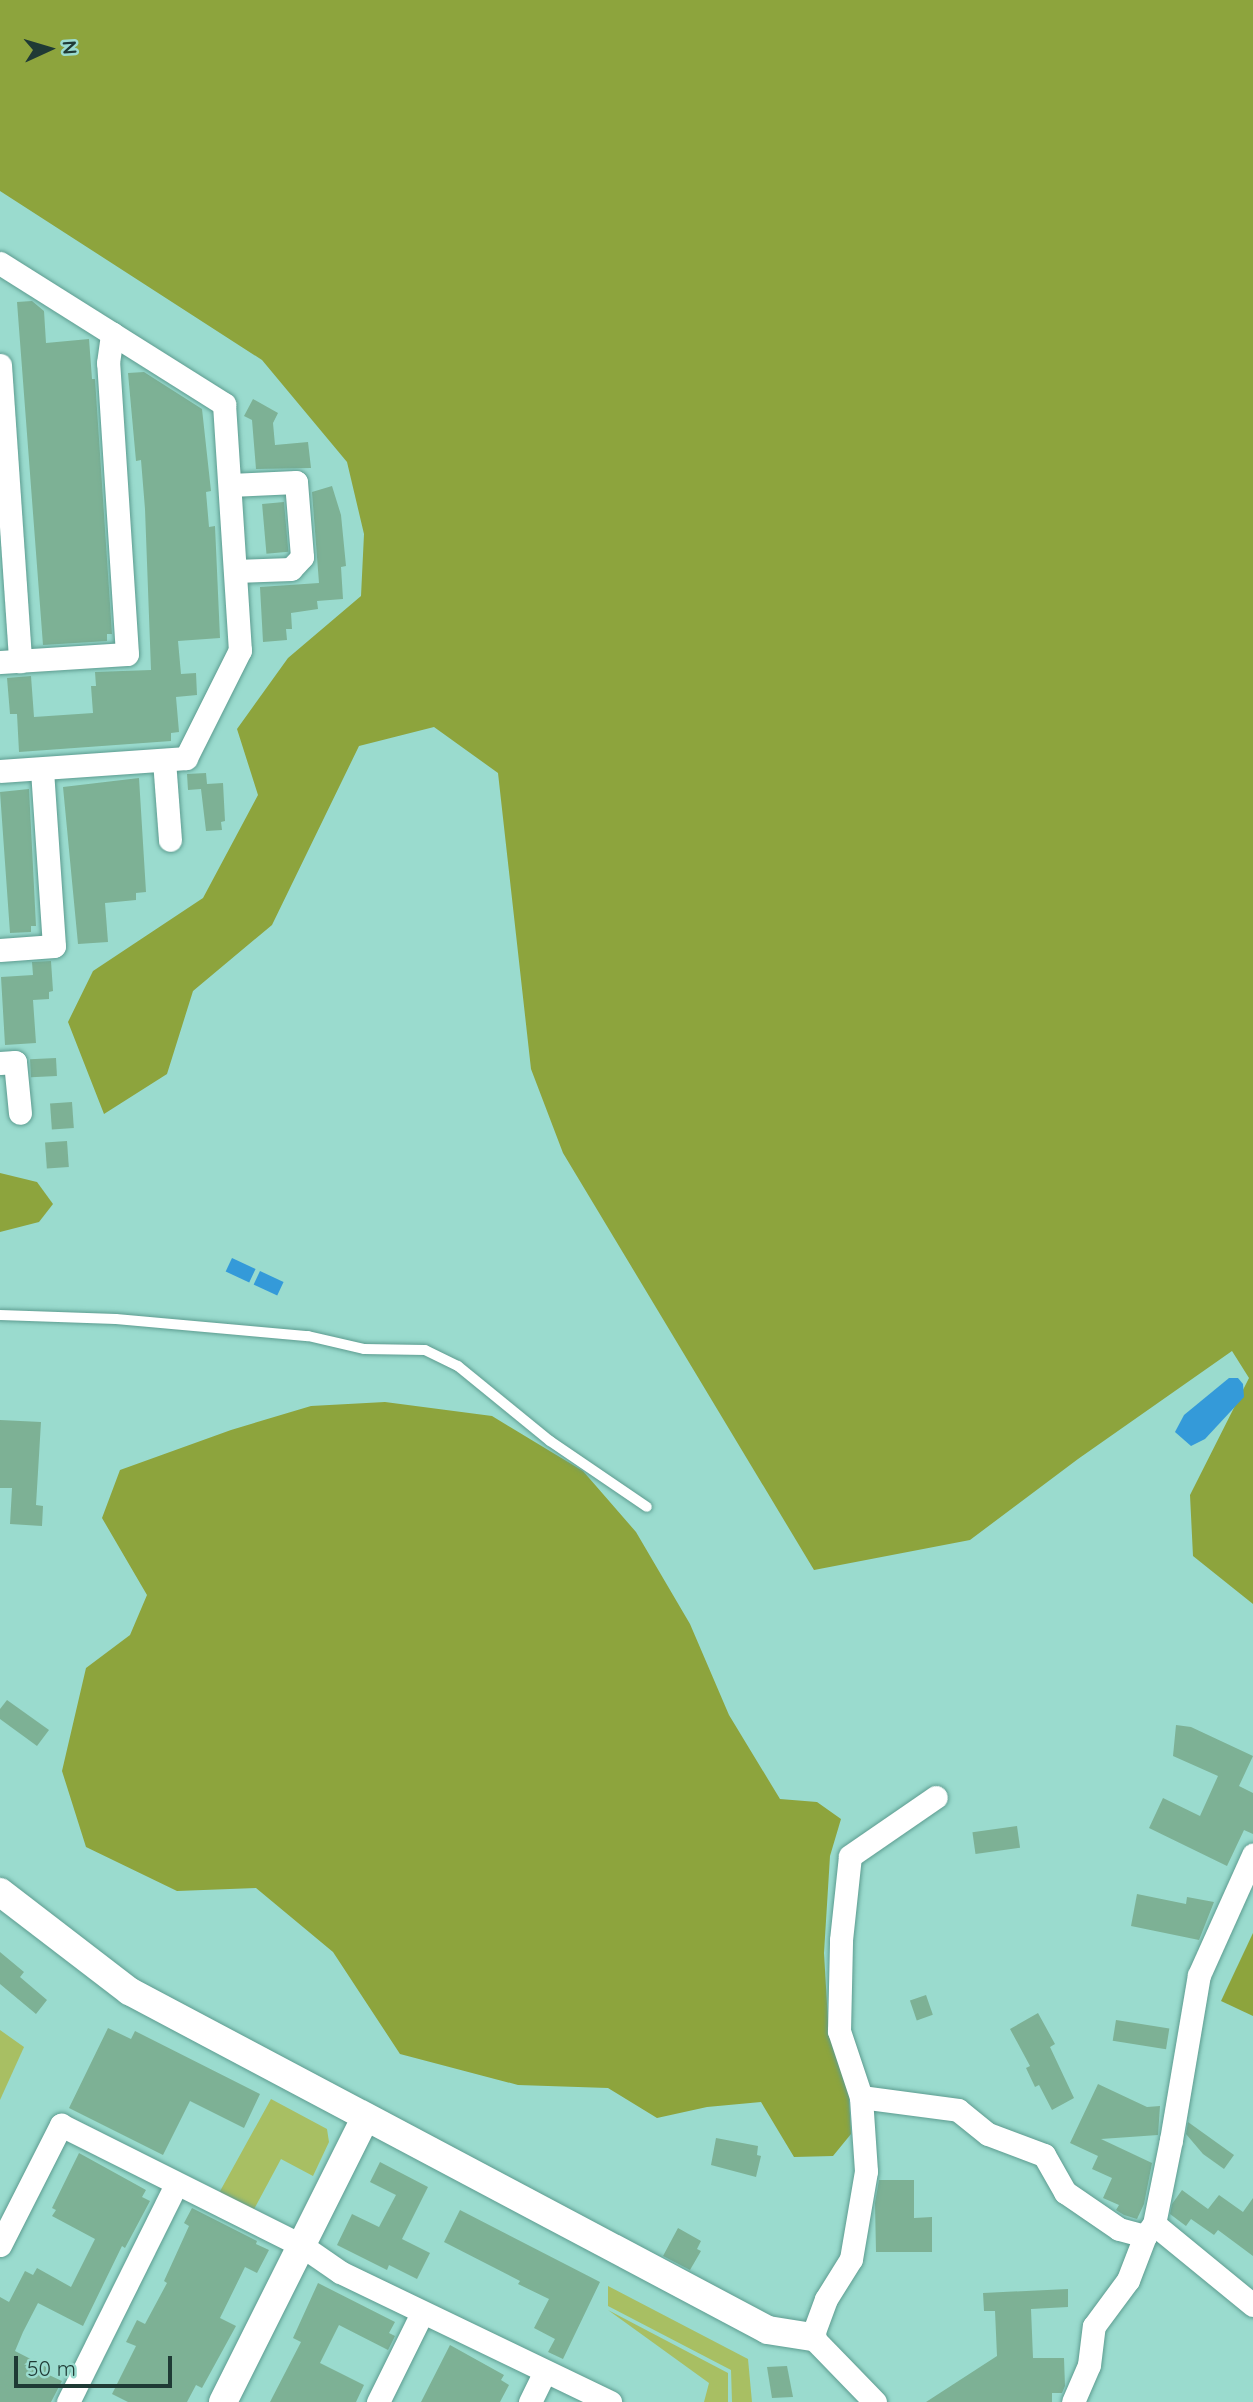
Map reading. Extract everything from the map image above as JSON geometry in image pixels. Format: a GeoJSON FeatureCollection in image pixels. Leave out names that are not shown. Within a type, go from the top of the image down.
{"type":"FeatureCollection","features":[{"type":"Feature","properties":{"kind":"street"},"geometry":{"type":"LineString","coordinates":[[0,263],[224,404],[240,650],[186,758],[0,771]]}},
{"type":"Feature","properties":{"kind":"street"},"geometry":{"type":"LineString","coordinates":[[0,365],[10,662],[127,654],[108,363],[112,333]]}},
{"type":"Feature","properties":{"kind":"street"},"geometry":{"type":"LineString","coordinates":[[230,485],[296,482],[302,557],[291,569],[236,571]]}},
{"type":"Feature","properties":{"kind":"street"},"geometry":{"type":"LineString","coordinates":[[164,760],[170,840]]}},
{"type":"Feature","properties":{"kind":"street"},"geometry":{"type":"LineString","coordinates":[[0,950],[54,946],[42,769]]}},
{"type":"Feature","properties":{"kind":"street"},"geometry":{"type":"LineString","coordinates":[[0,1063],[15,1062],[20,1113]]}},
{"type":"Feature","properties":{"kind":"street"},"geometry":{"type":"LineString","coordinates":[[812,2337],[826,2299],[851,2259],[866,2171],[861,2097],[839,2031],[838,1974],[850,1856],[936,1797]]}},
{"type":"Feature","properties":{"kind":"street"},"geometry":{"type":"LineString","coordinates":[[1073,2402],[1089,2365],[1094,2326],[1128,2280],[1149,2230],[1171,2140],[1199,1975],[1253,1855]]}},
{"type":"Feature","properties":{"kind":"street"},"geometry":{"type":"LineString","coordinates":[[0,1892],[129,1991],[365,2119],[768,2330],[812,2337],[875,2402]]}},
{"type":"Feature","properties":{"kind":"street"},"geometry":{"type":"LineString","coordinates":[[861,2097],[958,2110],[988,2134],[1044,2155],[1065,2192],[1119,2229],[1149,2230],[1253,2305]]}},
{"type":"Feature","properties":{"kind":"street"},"geometry":{"type":"LineString","coordinates":[[223,2402],[365,2119]]}},
{"type":"Feature","properties":{"kind":"street"},"geometry":{"type":"LineString","coordinates":[[0,2245],[61,2125],[301,2245],[340,2272],[610,2402]]}},
{"type":"Feature","properties":{"kind":"street"},"geometry":{"type":"LineString","coordinates":[[68,2402],[176,2184]]}},
{"type":"Feature","properties":{"kind":"street"},"geometry":{"type":"LineString","coordinates":[[378,2402],[422,2313]]}},
{"type":"Feature","properties":{"kind":"street"},"geometry":{"type":"LineString","coordinates":[[530,2402],[545,2371]]}},
{"type":"Feature","properties":{"kind":"lane"},"geometry":{"type":"LineString","coordinates":[[0,1315],[116,1319],[308,1336],[364,1349],[425,1350],[458,1366],[550,1441],[647,1507]]}},
{"type":"Feature","properties":{"kind":"green space"},"geometry":{"type":"Polygon","coordinates":[[[0,0],[1253,0],[1253,1604],[1193,1556],[1190,1495],[1249,1378],[1232,1351],[1078,1459],[970,1540],[814,1570],[563,1153],[531,1069],[498,773],[434,727],[359,746],[272,925],[193,991],[167,1074],[104,1114],[68,1022],[93,971],[203,898],[258,795],[237,729],[288,658],[361,596],[364,534],[347,462],[262,360],[0,191],[0,0]]]}},
{"type":"Feature","properties":{"kind":"green space"},"geometry":{"type":"Polygon","coordinates":[[[0,1173],[37,1182],[53,1204],[39,1222],[0,1232],[0,1173]]]}},
{"type":"Feature","properties":{"kind":"green space"},"geometry":{"type":"Polygon","coordinates":[[[385,1402],[492,1416],[583,1471],[636,1532],[690,1624],[729,1715],[780,1799],[817,1802],[841,1819],[830,1856],[824,1953],[828,2021],[848,2078],[851,2134],[833,2156],[794,2157],[761,2102],[707,2107],[657,2118],[608,2088],[518,2085],[400,2054],[333,1952],[256,1888],[177,1891],[86,1847],[62,1771],[86,1668],[130,1635],[147,1595],[102,1518],[120,1470],[231,1430],[311,1406],[385,1402]]]}},
{"type":"Feature","properties":{"kind":"green space"},"geometry":{"type":"Polygon","coordinates":[[[1253,1933],[1253,2016],[1221,2001],[1253,1933]]]}},
{"type":"Feature","properties":{"kind":"green space"},"geometry":{"type":"Polygon","coordinates":[[[0,2030],[24,2047],[0,2100],[0,2030]]]}},
{"type":"Feature","properties":{"kind":"green space"},"geometry":{"type":"Polygon","coordinates":[[[271,2099],[327,2129],[329,2142],[313,2176],[281,2159],[253,2211],[219,2193],[271,2099]]]}},
{"type":"Feature","properties":{"kind":"green space"},"geometry":{"type":"Polygon","coordinates":[[[608,2286],[748,2359],[752,2402],[732,2402],[731,2370],[608,2306],[608,2286]]]}},
{"type":"Feature","properties":{"kind":"green space"},"geometry":{"type":"Polygon","coordinates":[[[608,2310],[728,2373],[728,2402],[704,2402],[709,2383],[608,2310]]]}},
{"type":"Feature","properties":{"kind":"water"},"geometry":{"type":"Polygon","coordinates":[[[232,1258],[256,1269],[249,1283],[226,1272],[232,1258]]]}},
{"type":"Feature","properties":{"kind":"water"},"geometry":{"type":"Polygon","coordinates":[[[260,1271],[284,1282],[277,1296],[254,1285],[260,1271]]]}},
{"type":"Feature","properties":{"kind":"water"},"geometry":{"type":"Polygon","coordinates":[[[1229,1378],[1238,1378],[1243,1384],[1244,1397],[1205,1439],[1191,1446],[1175,1432],[1184,1415],[1229,1378]]]}},
{"type":"Feature","properties":{"kind":"building"},"geometry":{"type":"Polygon","coordinates":[[[32,301],[44,311],[46,343],[89,339],[92,379],[95,379],[112,634],[107,634],[107,641],[43,645],[17,302],[32,301]]]}},
{"type":"Feature","properties":{"kind":"building"},"geometry":{"type":"Polygon","coordinates":[[[144,372],[202,409],[211,491],[206,492],[209,527],[215,526],[220,638],[178,641],[181,674],[196,673],[197,695],[176,697],[179,732],[171,733],[171,741],[19,752],[17,714],[10,714],[7,678],[31,676],[34,717],[93,713],[91,686],[96,686],[95,672],[151,670],[145,509],[141,460],[136,461],[128,373],[144,372]]]}},
{"type":"Feature","properties":{"kind":"building"},"geometry":{"type":"Polygon","coordinates":[[[253,399],[278,413],[273,423],[275,445],[308,442],[311,468],[256,469],[252,420],[244,416],[253,399]]]}},
{"type":"Feature","properties":{"kind":"building"},"geometry":{"type":"Polygon","coordinates":[[[332,486],[341,515],[346,566],[341,567],[343,599],[317,601],[318,609],[291,613],[292,629],[286,629],[287,640],[263,642],[260,587],[319,583],[312,492],[332,486]]]}},
{"type":"Feature","properties":{"kind":"building"},"geometry":{"type":"Polygon","coordinates":[[[284,502],[288,552],[266,554],[262,504],[284,502]]]}},
{"type":"Feature","properties":{"kind":"building"},"geometry":{"type":"Polygon","coordinates":[[[206,773],[207,784],[223,783],[225,821],[221,822],[222,830],[206,831],[201,789],[188,790],[187,774],[206,773]]]}},
{"type":"Feature","properties":{"kind":"building"},"geometry":{"type":"Polygon","coordinates":[[[139,778],[146,892],[136,893],[136,900],[105,903],[108,942],[78,944],[63,787],[139,778]]]}},
{"type":"Feature","properties":{"kind":"building"},"geometry":{"type":"Polygon","coordinates":[[[29,789],[36,926],[31,926],[31,932],[10,933],[0,792],[29,789]]]}},
{"type":"Feature","properties":{"kind":"building"},"geometry":{"type":"Polygon","coordinates":[[[51,961],[53,991],[49,992],[49,999],[33,1000],[36,1043],[5,1045],[1,977],[33,975],[32,962],[51,961]]]}},
{"type":"Feature","properties":{"kind":"building"},"geometry":{"type":"Polygon","coordinates":[[[56,1058],[57,1076],[31,1077],[30,1059],[56,1058]]]}},
{"type":"Feature","properties":{"kind":"building"},"geometry":{"type":"Polygon","coordinates":[[[72,1102],[74,1128],[52,1129],[50,1104],[72,1102]]]}},
{"type":"Feature","properties":{"kind":"building"},"geometry":{"type":"Polygon","coordinates":[[[67,1141],[69,1167],[47,1168],[45,1143],[67,1141]]]}},
{"type":"Feature","properties":{"kind":"building"},"geometry":{"type":"Polygon","coordinates":[[[0,1420],[41,1422],[36,1505],[43,1506],[42,1526],[10,1524],[12,1488],[0,1488],[0,1420]]]}},
{"type":"Feature","properties":{"kind":"building"},"geometry":{"type":"Polygon","coordinates":[[[7,1700],[49,1730],[37,1746],[0,1719],[0,1709],[7,1700]]]}},
{"type":"Feature","properties":{"kind":"building"},"geometry":{"type":"Polygon","coordinates":[[[1176,1725],[1191,1727],[1253,1756],[1239,1786],[1253,1793],[1253,1834],[1244,1830],[1227,1866],[1149,1828],[1163,1798],[1200,1816],[1218,1776],[1173,1756],[1176,1725]]]}},
{"type":"Feature","properties":{"kind":"building"},"geometry":{"type":"Polygon","coordinates":[[[1017,1826],[1020,1848],[975,1854],[972,1832],[1017,1826]]]}},
{"type":"Feature","properties":{"kind":"building"},"geometry":{"type":"Polygon","coordinates":[[[1137,1894],[1186,1904],[1187,1897],[1214,1902],[1199,1940],[1131,1926],[1137,1894]]]}},
{"type":"Feature","properties":{"kind":"building"},"geometry":{"type":"Polygon","coordinates":[[[0,1952],[24,1972],[20,1977],[47,2000],[36,2014],[0,1984],[0,1952]]]}},
{"type":"Feature","properties":{"kind":"building"},"geometry":{"type":"Polygon","coordinates":[[[926,1995],[933,2015],[917,2020],[910,2001],[926,1995]]]}},
{"type":"Feature","properties":{"kind":"building"},"geometry":{"type":"Polygon","coordinates":[[[1038,2013],[1055,2044],[1050,2047],[1074,2098],[1052,2110],[1039,2085],[1035,2087],[1026,2068],[1030,2066],[1010,2029],[1038,2013]]]}},
{"type":"Feature","properties":{"kind":"building"},"geometry":{"type":"Polygon","coordinates":[[[1116,2020],[1169,2028],[1166,2049],[1113,2041],[1116,2020]]]}},
{"type":"Feature","properties":{"kind":"building"},"geometry":{"type":"Polygon","coordinates":[[[108,2028],[131,2039],[135,2031],[260,2094],[244,2128],[190,2101],[163,2155],[69,2108],[108,2028]]]}},
{"type":"Feature","properties":{"kind":"building"},"geometry":{"type":"Polygon","coordinates":[[[1098,2084],[1147,2107],[1160,2106],[1158,2135],[1101,2139],[1152,2163],[1144,2204],[1137,2219],[1124,2215],[1116,2210],[1119,2205],[1103,2198],[1112,2178],[1092,2169],[1098,2156],[1070,2143],[1098,2084]]]}},
{"type":"Feature","properties":{"kind":"building"},"geometry":{"type":"Polygon","coordinates":[[[1188,2122],[1234,2155],[1224,2169],[1203,2154],[1186,2134],[1188,2122]]]}},
{"type":"Feature","properties":{"kind":"building"},"geometry":{"type":"Polygon","coordinates":[[[716,2138],[758,2146],[757,2155],[761,2156],[756,2177],[711,2165],[716,2138]]]}},
{"type":"Feature","properties":{"kind":"building"},"geometry":{"type":"Polygon","coordinates":[[[79,2153],[146,2190],[142,2197],[150,2201],[125,2248],[122,2246],[83,2326],[38,2303],[23,2332],[15,2351],[52,2370],[49,2375],[62,2381],[51,2402],[0,2402],[0,2297],[9,2302],[25,2271],[33,2275],[37,2268],[71,2287],[95,2239],[52,2216],[56,2210],[52,2208],[79,2153]]]}},
{"type":"Feature","properties":{"kind":"building"},"geometry":{"type":"Polygon","coordinates":[[[380,2162],[428,2187],[402,2239],[430,2253],[417,2279],[389,2265],[387,2270],[337,2245],[352,2214],[379,2227],[396,2195],[370,2182],[380,2162]]]}},
{"type":"Feature","properties":{"kind":"building"},"geometry":{"type":"Polygon","coordinates":[[[879,2180],[914,2180],[914,2218],[932,2217],[932,2252],[876,2252],[875,2203],[879,2180]]]}},
{"type":"Feature","properties":{"kind":"building"},"geometry":{"type":"Polygon","coordinates":[[[1182,2190],[1208,2209],[1219,2195],[1243,2212],[1253,2198],[1253,2256],[1218,2230],[1214,2235],[1191,2219],[1186,2226],[1170,2214],[1172,2204],[1182,2190]]]}},
{"type":"Feature","properties":{"kind":"building"},"geometry":{"type":"Polygon","coordinates":[[[192,2208],[257,2241],[256,2244],[269,2250],[257,2273],[245,2267],[220,2318],[236,2326],[202,2388],[196,2385],[187,2402],[128,2402],[112,2394],[136,2346],[126,2342],[137,2320],[145,2324],[167,2283],[164,2281],[189,2226],[184,2223],[192,2208]]]}},
{"type":"Feature","properties":{"kind":"building"},"geometry":{"type":"Polygon","coordinates":[[[460,2210],[600,2282],[563,2359],[548,2352],[555,2339],[534,2328],[549,2299],[444,2242],[460,2210]]]}},
{"type":"Feature","properties":{"kind":"building"},"geometry":{"type":"Polygon","coordinates":[[[678,2228],[701,2241],[697,2249],[701,2251],[690,2270],[663,2256],[678,2228]]]}},
{"type":"Feature","properties":{"kind":"building"},"geometry":{"type":"Polygon","coordinates":[[[318,2283],[395,2322],[389,2333],[395,2336],[388,2350],[339,2325],[320,2363],[364,2385],[356,2402],[270,2402],[301,2342],[293,2338],[318,2283]]]}},
{"type":"Feature","properties":{"kind":"building"},"geometry":{"type":"Polygon","coordinates":[[[1068,2289],[1068,2307],[1031,2309],[1033,2358],[1064,2358],[1065,2386],[1062,2393],[1052,2393],[1052,2402],[926,2402],[997,2356],[995,2311],[984,2311],[983,2293],[1068,2289]]]}},
{"type":"Feature","properties":{"kind":"building"},"geometry":{"type":"Polygon","coordinates":[[[450,2345],[504,2375],[501,2380],[509,2385],[500,2402],[421,2402],[450,2345]]]}},
{"type":"Feature","properties":{"kind":"building"},"geometry":{"type":"Polygon","coordinates":[[[787,2366],[793,2397],[772,2398],[767,2367],[787,2366]]]}}]}
